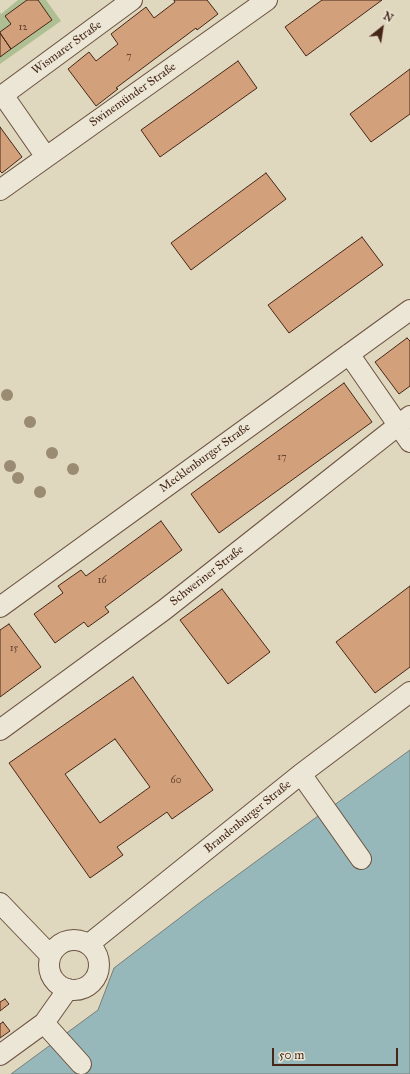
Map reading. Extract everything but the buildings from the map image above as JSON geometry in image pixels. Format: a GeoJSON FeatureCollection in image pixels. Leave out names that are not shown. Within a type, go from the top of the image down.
{"type":"FeatureCollection","features":[{"type":"Feature","properties":{"kind":"lane","name":"Wismarer Straße"},"geometry":{"type":"LineString","coordinates":[[46,156],[3,95],[132,0]]}},
{"type":"Feature","properties":{"kind":"lane","name":"Swinemünder Straße"},"geometry":{"type":"LineString","coordinates":[[0,190],[267,0]]}},
{"type":"Feature","properties":{"kind":"lane","name":"Mecklenburger Straße"},"geometry":{"type":"LineString","coordinates":[[0,607],[410,310]]}},
{"type":"Feature","properties":{"kind":"lane"},"geometry":{"type":"LineString","coordinates":[[349,354],[404,421],[410,442]]}},
{"type":"Feature","properties":{"kind":"lane","name":"Schweriner Straße"},"geometry":{"type":"LineString","coordinates":[[0,730],[164,610],[404,421]]}},
{"type":"Feature","properties":{"kind":"lane","name":"Brandenburger Straße"},"geometry":{"type":"LineString","coordinates":[[89,944],[301,774],[410,692]]}},
{"type":"Feature","properties":{"kind":"lane"},"geometry":{"type":"LineString","coordinates":[[301,774],[361,859]]}},
{"type":"Feature","properties":{"kind":"lane"},"geometry":{"type":"LineString","coordinates":[[0,903],[50,955]]}},
{"type":"Feature","properties":{"kind":"lane"},"geometry":{"type":"LineString","coordinates":[[78,939],[89,944],[96,953],[99,962],[99,970],[96,976],[87,987],[76,990],[68,989],[57,984],[52,977],[48,964],[50,955],[56,947],[66,940],[78,939]]}},
{"type":"Feature","properties":{"kind":"lane"},"geometry":{"type":"LineString","coordinates":[[0,1055],[49,1028],[68,989]]}},
{"type":"Feature","properties":{"kind":"lane"},"geometry":{"type":"LineString","coordinates":[[49,1028],[81,1064]]}},
{"type":"Feature","properties":{"kind":"green space"},"geometry":{"type":"Polygon","coordinates":[[[18,0],[46,0],[61,21],[0,64],[0,12],[1,14],[18,0]]]}},
{"type":"Feature","properties":{"kind":"water"},"geometry":{"type":"Polygon","coordinates":[[[410,750],[410,1074],[11,1074],[98,1010],[114,968],[318,816],[329,830],[333,806],[410,750]]]}}]}
